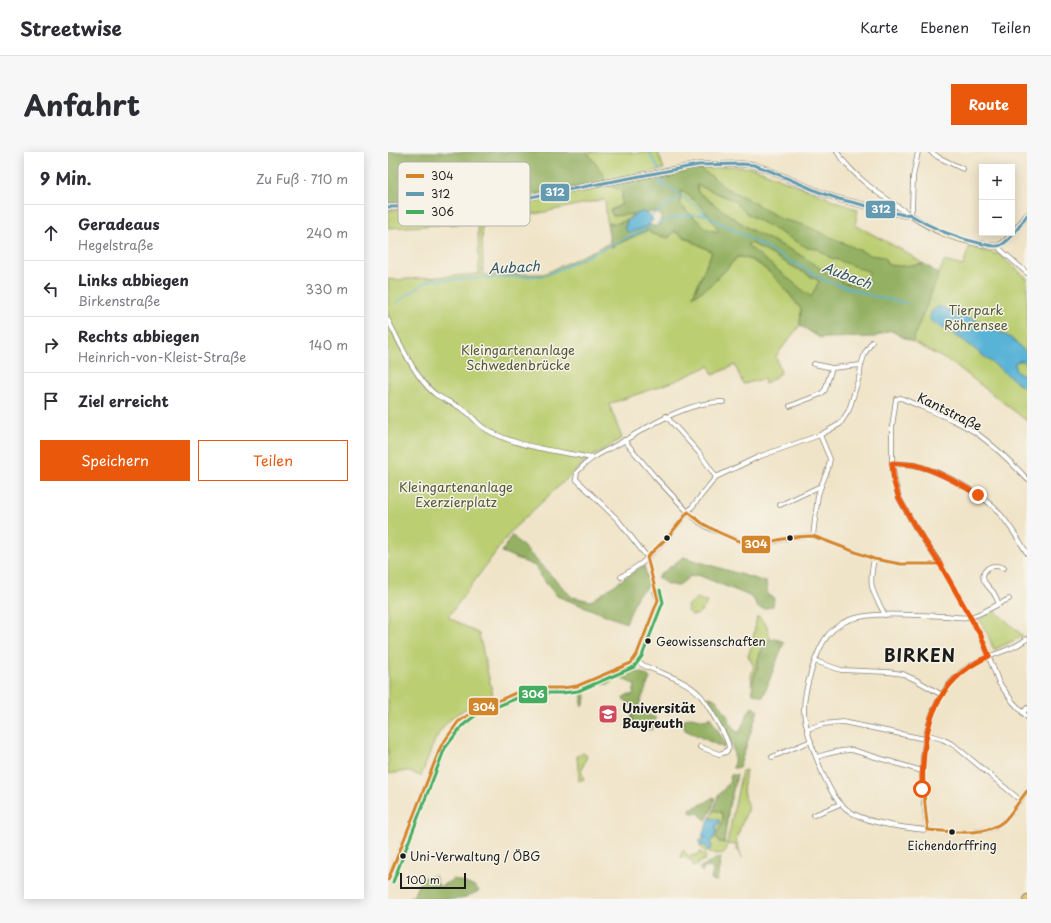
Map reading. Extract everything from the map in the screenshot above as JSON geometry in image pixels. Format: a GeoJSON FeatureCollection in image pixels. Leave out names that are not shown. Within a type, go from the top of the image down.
{"type":"FeatureCollection","features":[{"type":"Feature","properties":{"kind":"main road"},"geometry":{"type":"LineString","coordinates":[[530,197],[661,171],[698,165],[732,164],[754,165],[819,192],[840,199],[904,215],[908,214],[929,227],[946,235],[972,242],[998,246],[1004,242],[1027,216]]}},
{"type":"Feature","properties":{"kind":"main road"},"geometry":{"type":"LineString","coordinates":[[388,207],[398,207]]}},
{"type":"Feature","properties":{"kind":"street"},"geometry":{"type":"LineString","coordinates":[[837,152],[855,173],[869,186],[908,214],[912,209],[913,177],[918,152]]}},
{"type":"Feature","properties":{"kind":"street"},"geometry":{"type":"LineString","coordinates":[[931,152],[963,170]]}},
{"type":"Feature","properties":{"kind":"street"},"geometry":{"type":"LineString","coordinates":[[998,246],[1027,273]]}},
{"type":"Feature","properties":{"kind":"street"},"geometry":{"type":"LineString","coordinates":[[388,320],[413,368],[427,385],[439,396],[465,410],[482,427],[494,434],[531,446],[592,458]]}},
{"type":"Feature","properties":{"kind":"street"},"geometry":{"type":"LineString","coordinates":[[621,577],[642,563],[646,557],[668,537],[716,477],[758,457],[820,435],[840,424],[849,410],[865,353],[872,342]]}},
{"type":"Feature","properties":{"kind":"street"},"geometry":{"type":"LineString","coordinates":[[814,364],[832,368],[861,365]]}},
{"type":"Feature","properties":{"kind":"street"},"geometry":{"type":"LineString","coordinates":[[790,406],[821,394],[825,390],[832,368]]}},
{"type":"Feature","properties":{"kind":"street","name":"Kantstraße"},"geometry":{"type":"LineString","coordinates":[[892,463],[892,427],[896,399],[901,398],[962,425],[978,434],[997,449],[1027,479]]}},
{"type":"Feature","properties":{"kind":"street"},"geometry":{"type":"LineString","coordinates":[[646,557],[618,520],[576,478],[577,472],[592,458],[666,416],[712,401],[723,402]]}},
{"type":"Feature","properties":{"kind":"street"},"geometry":{"type":"LineString","coordinates":[[666,416],[700,454],[716,477]]}},
{"type":"Feature","properties":{"kind":"street"},"geometry":{"type":"LineString","coordinates":[[813,536],[818,495],[828,469],[830,459],[820,435]]}},
{"type":"Feature","properties":{"kind":"street"},"geometry":{"type":"LineString","coordinates":[[624,440],[655,477],[699,522],[710,529],[746,544],[753,545],[813,536],[874,559],[901,564],[940,564]]}},
{"type":"Feature","properties":{"kind":"street"},"geometry":{"type":"LineString","coordinates":[[1027,553],[1000,514],[987,501],[964,486],[932,471],[914,465],[892,463],[894,482],[899,498],[914,525],[940,564],[981,636],[999,683],[1022,713],[1027,717]]}},
{"type":"Feature","properties":{"kind":"street"},"geometry":{"type":"LineString","coordinates":[[780,505],[821,486]]}},
{"type":"Feature","properties":{"kind":"street"},"geometry":{"type":"LineString","coordinates":[[874,559],[871,585],[874,596],[884,615]]}},
{"type":"Feature","properties":{"kind":"street"},"geometry":{"type":"LineString","coordinates":[[999,604],[994,594],[985,584],[984,576],[986,570],[991,567],[997,566],[1004,568]]}},
{"type":"Feature","properties":{"kind":"street"},"geometry":{"type":"LineString","coordinates":[[388,880],[441,746],[458,722],[474,711],[518,692],[537,688],[562,688],[578,686],[631,663],[637,654],[658,600],[656,592]]}},
{"type":"Feature","properties":{"kind":"street"},"geometry":{"type":"LineString","coordinates":[[1008,599],[970,617],[884,615],[855,617],[844,622],[833,629],[822,644],[805,692],[804,709],[811,741],[833,795],[840,804],[848,810],[868,820],[928,830],[977,831],[991,828],[1006,819],[1027,791]]}},
{"type":"Feature","properties":{"kind":"street"},"geometry":{"type":"LineString","coordinates":[[928,830],[923,806],[922,771],[925,739],[934,711],[942,695],[949,684],[964,670],[979,660],[1013,648],[1027,639]]}},
{"type":"Feature","properties":{"kind":"street"},"geometry":{"type":"LineString","coordinates":[[633,660],[687,684],[704,700],[726,738],[729,748],[726,752],[719,754],[700,747]]}},
{"type":"Feature","properties":{"kind":"street"},"geometry":{"type":"LineString","coordinates":[[815,661],[841,670],[903,674],[942,695]]}},
{"type":"Feature","properties":{"kind":"street"},"geometry":{"type":"LineString","coordinates":[[1022,713],[1027,708]]}},
{"type":"Feature","properties":{"kind":"street"},"geometry":{"type":"LineString","coordinates":[[808,729],[823,724],[843,722],[925,739]]}},
{"type":"Feature","properties":{"kind":"street"},"geometry":{"type":"LineString","coordinates":[[926,734],[954,745],[1020,800]]}},
{"type":"Feature","properties":{"kind":"street"},"geometry":{"type":"LineString","coordinates":[[772,758],[811,741]]}},
{"type":"Feature","properties":{"kind":"street"},"geometry":{"type":"LineString","coordinates":[[817,757],[833,751],[852,750],[922,771]]}},
{"type":"Feature","properties":{"kind":"street"},"geometry":{"type":"LineString","coordinates":[[814,815],[840,804]]}},
{"type":"Feature","properties":{"kind":"green space"},"geometry":{"type":"Polygon","coordinates":[[[388,152],[587,152],[601,171],[606,182],[530,196],[530,162],[398,162],[398,204],[388,204],[388,152]]]}},
{"type":"Feature","properties":{"kind":"green space"},"geometry":{"type":"Polygon","coordinates":[[[587,152],[631,152],[634,154],[641,152],[658,152],[664,169],[606,182],[601,171],[587,152]]]}},
{"type":"Feature","properties":{"kind":"green space","name":"Tierpark Röhrensee"},"geometry":{"type":"Polygon","coordinates":[[[728,166],[754,168],[858,210],[855,225],[902,250],[939,274],[944,261],[963,266],[969,247],[998,254],[1027,278],[1027,421],[954,364],[890,330],[874,337],[810,297],[719,233],[707,229],[680,205],[673,171],[728,166]]]}},
{"type":"Feature","properties":{"kind":"green space"},"geometry":{"type":"Polygon","coordinates":[[[699,168],[714,178],[725,188],[744,197],[781,219],[804,225],[870,255],[884,257],[888,265],[900,266],[924,264],[939,274],[912,342],[890,330],[874,337],[820,338],[800,325],[801,309],[781,284],[765,268],[747,258],[737,257],[706,289],[693,296],[712,252],[674,231],[669,238],[651,234],[648,230],[611,247],[607,223],[615,224],[627,220],[624,229],[646,227],[650,225],[658,227],[662,216],[656,212],[613,216],[610,211],[621,205],[622,193],[610,185],[673,171],[699,168]],[[697,185],[698,192],[751,230],[797,253],[841,282],[858,286],[870,272],[829,257],[818,249],[808,248],[747,214],[733,200],[697,185]],[[681,191],[680,205],[707,229],[719,232],[703,209],[687,194],[681,191]],[[751,243],[747,245],[811,297],[819,281],[751,243]]]}},
{"type":"Feature","properties":{"kind":"green space"},"geometry":{"type":"Polygon","coordinates":[[[610,185],[622,193],[621,205],[610,210],[613,216],[624,214],[633,215],[621,222],[607,223],[605,199],[530,215],[530,200],[610,185]]]}},
{"type":"Feature","properties":{"kind":"green space"},"geometry":{"type":"Polygon","coordinates":[[[388,210],[398,210],[398,226],[423,226],[388,228],[388,210]]]}},
{"type":"Feature","properties":{"kind":"green space"},"geometry":{"type":"Polygon","coordinates":[[[477,226],[482,226],[483,275],[544,274],[610,243],[611,247],[648,230],[673,231],[712,252],[693,296],[706,289],[737,257],[747,258],[765,268],[781,284],[801,309],[800,325],[776,356],[781,373],[765,384],[764,379],[743,384],[735,365],[713,375],[709,366],[675,381],[609,404],[622,438],[587,460],[512,530],[448,617],[479,634],[493,696],[463,710],[449,720],[439,733],[434,743],[421,776],[406,771],[388,774],[388,279],[394,280],[479,274],[477,226]]]}},
{"type":"Feature","properties":{"kind":"green space"},"geometry":{"type":"Polygon","coordinates":[[[512,535],[572,597],[591,601],[644,565],[649,586],[638,594],[626,623],[557,596],[540,576],[537,567],[502,552],[512,535]]]}},
{"type":"Feature","properties":{"kind":"green space"},"geometry":{"type":"Polygon","coordinates":[[[683,557],[766,582],[768,595],[774,598],[773,606],[764,609],[757,607],[754,599],[747,595],[698,575],[689,577],[678,586],[667,584],[657,577],[683,557]]]}},
{"type":"Feature","properties":{"kind":"green space"},"geometry":{"type":"Polygon","coordinates":[[[697,598],[707,602],[704,608],[697,615],[692,615],[688,611],[687,606],[697,598]]]}},
{"type":"Feature","properties":{"kind":"green space"},"geometry":{"type":"Polygon","coordinates":[[[995,611],[1023,636],[994,650],[979,619],[995,611]]]}},
{"type":"Feature","properties":{"kind":"green space"},"geometry":{"type":"Polygon","coordinates":[[[757,617],[759,617],[767,626],[771,640],[769,640],[765,645],[760,655],[752,683],[751,676],[754,666],[748,656],[757,617]]]}},
{"type":"Feature","properties":{"kind":"green space"},"geometry":{"type":"Polygon","coordinates":[[[776,639],[784,642],[763,697],[753,693],[752,683],[762,649],[769,640],[776,639]]]}},
{"type":"Feature","properties":{"kind":"green space"},"geometry":{"type":"Polygon","coordinates":[[[631,669],[647,675],[650,678],[637,710],[656,718],[652,730],[634,724],[631,712],[633,706],[622,698],[627,695],[633,695],[635,685],[620,677],[614,677],[609,685],[598,682],[587,689],[585,692],[586,698],[584,704],[581,706],[581,691],[584,690],[585,686],[631,669]]]}},
{"type":"Feature","properties":{"kind":"green space"},"geometry":{"type":"Polygon","coordinates":[[[709,697],[718,702],[739,733],[752,707],[758,710],[739,768],[733,768],[734,755],[731,742],[709,697]]]}},
{"type":"Feature","properties":{"kind":"green space"},"geometry":{"type":"Polygon","coordinates":[[[691,717],[706,720],[710,717],[725,743],[724,748],[685,730],[683,724],[685,719],[691,717]]]}},
{"type":"Feature","properties":{"kind":"green space"},"geometry":{"type":"Polygon","coordinates":[[[583,753],[587,756],[581,771],[584,779],[579,781],[577,756],[583,753]]]}},
{"type":"Feature","properties":{"kind":"green space"},"geometry":{"type":"Polygon","coordinates":[[[746,770],[743,791],[748,808],[736,839],[742,858],[737,850],[737,845],[728,844],[725,853],[708,853],[700,846],[705,845],[709,850],[712,846],[711,841],[716,833],[715,826],[717,820],[710,818],[714,810],[721,812],[724,818],[716,837],[719,842],[727,843],[742,771],[746,770]]]}},
{"type":"Feature","properties":{"kind":"green space"},"geometry":{"type":"Polygon","coordinates":[[[731,775],[737,775],[729,806],[724,843],[719,842],[716,837],[723,818],[721,812],[714,810],[718,796],[729,783],[731,775]]]}},
{"type":"Feature","properties":{"kind":"green space"},"geometry":{"type":"Polygon","coordinates":[[[713,797],[715,798],[712,809],[706,820],[698,813],[691,813],[690,809],[705,803],[713,797]]]}},
{"type":"Feature","properties":{"kind":"green space"},"geometry":{"type":"Polygon","coordinates":[[[683,850],[690,857],[691,855],[694,856],[700,852],[705,855],[706,859],[693,866],[692,861],[684,857],[680,857],[683,850]]]}},
{"type":"Feature","properties":{"kind":"green space"},"geometry":{"type":"Polygon","coordinates":[[[721,857],[717,881],[711,880],[713,871],[711,867],[704,868],[702,872],[699,868],[721,857]]]}},
{"type":"Feature","properties":{"kind":"green space"},"geometry":{"type":"Polygon","coordinates":[[[435,876],[439,887],[454,879],[476,887],[479,891],[461,899],[410,899],[410,896],[413,897],[421,878],[435,876]]]}},
{"type":"Feature","properties":{"kind":"water"},"geometry":{"type":"Polygon","coordinates":[[[642,212],[651,217],[653,220],[651,223],[642,228],[629,232],[624,229],[630,218],[642,212]]]}},
{"type":"Feature","properties":{"kind":"water"},"geometry":{"type":"Polygon","coordinates":[[[939,306],[978,321],[1011,338],[1027,353],[1027,365],[1023,361],[1018,361],[1015,363],[1015,369],[1019,374],[1027,375],[1027,390],[963,340],[932,322],[930,319],[931,312],[939,306]]]}},
{"type":"Feature","properties":{"kind":"water"},"geometry":{"type":"Polygon","coordinates":[[[710,818],[719,820],[720,822],[718,826],[715,826],[717,830],[714,835],[714,839],[711,841],[712,848],[709,851],[705,845],[700,846],[699,841],[706,838],[702,836],[710,818]]]}},
{"type":"Feature","properties":{"kind":"waterway"},"geometry":{"type":"LineString","coordinates":[[649,152],[660,171]]}},
{"type":"Feature","properties":{"kind":"waterway","name":"Aubach"},"geometry":{"type":"LineString","coordinates":[[662,175],[664,186],[671,188],[711,218],[826,281],[876,297],[907,303]]}},
{"type":"Feature","properties":{"kind":"waterway"},"geometry":{"type":"LineString","coordinates":[[658,183],[663,185]]}},
{"type":"Feature","properties":{"kind":"waterway"},"geometry":{"type":"LineString","coordinates":[[662,209],[677,199]]}},
{"type":"Feature","properties":{"kind":"waterway"},"geometry":{"type":"LineString","coordinates":[[651,216],[660,210]]}},
{"type":"Feature","properties":{"kind":"waterway","name":"Aubach"},"geometry":{"type":"LineString","coordinates":[[663,221],[694,215]]}},
{"type":"Feature","properties":{"kind":"waterway","name":"Aubach"},"geometry":{"type":"LineString","coordinates":[[697,215],[705,215]]}},
{"type":"Feature","properties":{"kind":"waterway","name":"Aubach"},"geometry":{"type":"LineString","coordinates":[[657,225],[661,221]]}},
{"type":"Feature","properties":{"kind":"waterway","name":"Aubach"},"geometry":{"type":"LineString","coordinates":[[396,303],[427,281],[545,276],[652,226]]}},
{"type":"Feature","properties":{"kind":"transit line","name":"312"},"geometry":{"type":"LineString","coordinates":[[530,197],[698,165],[742,164],[754,165],[768,170],[839,199],[904,215],[909,214],[944,232],[973,242],[992,246],[1001,245],[1009,239],[1016,232],[1027,215]]}},
{"type":"Feature","properties":{"kind":"transit line","name":"312"},"geometry":{"type":"LineString","coordinates":[[388,207],[398,207]]}},
{"type":"Feature","properties":{"kind":"transit line","name":"304"},"geometry":{"type":"LineString","coordinates":[[388,880],[441,746],[458,722],[474,711],[518,692],[537,688],[562,688],[577,686],[631,663],[637,654],[658,600],[647,557],[668,537],[688,512],[702,523],[718,532],[736,540],[753,545],[793,537],[813,536],[874,559],[901,564],[940,564],[981,636],[989,656],[965,670],[949,686],[938,704],[930,723],[924,765],[925,809],[928,830],[957,832],[977,832],[987,830],[1004,821],[1027,791]]}},
{"type":"Feature","properties":{"kind":"transit line","name":"306"},"geometry":{"type":"LineString","coordinates":[[393,882],[445,748],[462,726],[476,715],[520,697],[538,693],[578,691],[634,667],[642,656],[663,602],[660,590]]}},
{"type":"Feature","properties":{"kind":"place","name":"Geowissenschaften"},"geometry":{"type":"Point","coordinates":[648,641]}},
{"type":"Feature","properties":{"kind":"place","name":"Universität Bayreuth"},"geometry":{"type":"Point","coordinates":[608,714]}},
{"type":"Feature","properties":{"kind":"place","name":"Eichendorffring"},"geometry":{"type":"Point","coordinates":[952,832]}},
{"type":"Feature","properties":{"kind":"place","name":"Uni-Verwaltung / ÖBG"},"geometry":{"type":"Point","coordinates":[403,856]}},
{"type":"Feature","properties":{"kind":"district","name":"BIRKEN"},"geometry":{"type":"Point","coordinates":[920,655]}},
{"type":"Feature","properties":{"kind":"route"},"geometry":{"type":"LineString","coordinates":[[922,789],[922,771],[926,734],[934,711],[942,695],[949,684],[964,670],[979,660],[989,656],[981,636],[934,553],[914,525],[899,498],[894,482],[892,463],[914,465],[932,471],[970,489],[978,495]]}},
{"type":"Feature","properties":{"kind":"park label","name":"Kleingartenanlage Schwedenbrücke"},"geometry":{"type":"Point","coordinates":[518,356]}},
{"type":"Feature","properties":{"kind":"park label","name":"Kleingartenanlage Exerzierplatz"},"geometry":{"type":"Point","coordinates":[456,494]}}]}
